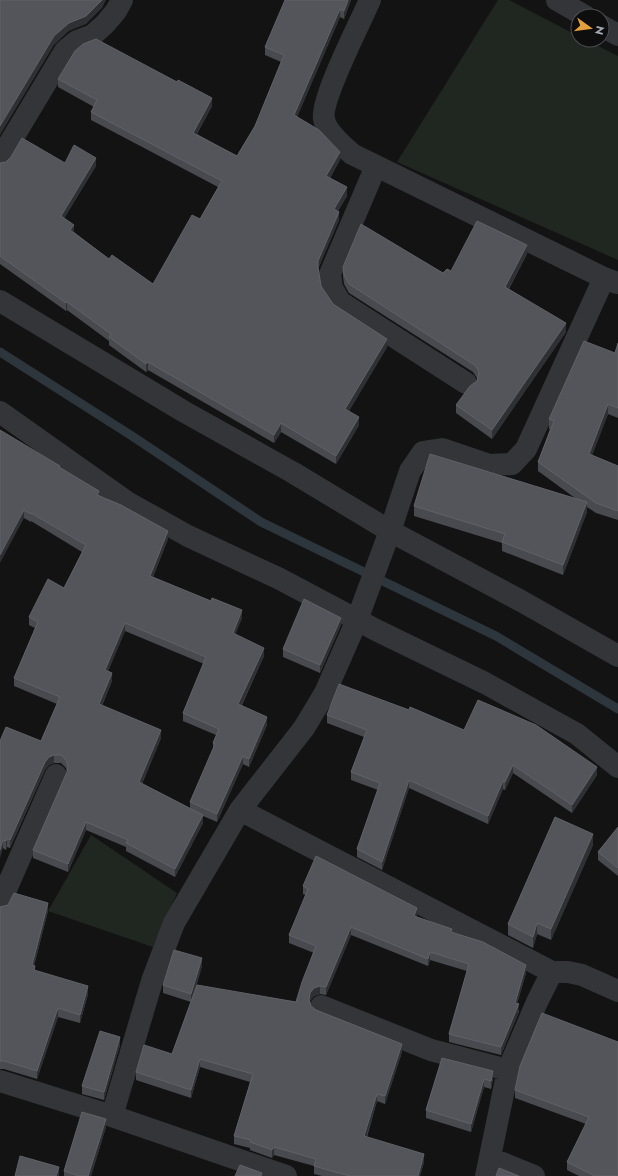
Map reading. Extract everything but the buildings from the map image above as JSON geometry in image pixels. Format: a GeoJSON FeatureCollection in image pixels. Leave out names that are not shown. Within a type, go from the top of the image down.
{"type":"FeatureCollection","features":[{"type":"Feature","properties":{"kind":"street"},"geometry":{"type":"LineString","coordinates":[[0,159],[65,51],[77,41],[93,35],[106,24],[122,0]]}},
{"type":"Feature","properties":{"kind":"street"},"geometry":{"type":"LineString","coordinates":[[112,1116],[152,982],[174,923],[240,810],[304,728],[325,693],[357,620],[390,531],[410,471],[423,452],[442,449],[489,465],[512,464],[526,449],[611,281],[352,154],[333,137],[323,118],[327,94],[370,0]]}},
{"type":"Feature","properties":{"kind":"street"},"geometry":{"type":"LineString","coordinates":[[557,0],[571,8]]}},
{"type":"Feature","properties":{"kind":"street"},"geometry":{"type":"LineString","coordinates":[[376,166],[330,274],[332,288],[340,302],[466,383]]}},
{"type":"Feature","properties":{"kind":"street"},"geometry":{"type":"LineString","coordinates":[[0,301],[176,407],[292,472],[390,531],[523,602],[618,656]]}},
{"type":"Feature","properties":{"kind":"street"},"geometry":{"type":"LineString","coordinates":[[0,412],[127,502],[188,536],[280,579],[357,620],[485,683],[577,734],[618,767]]}},
{"type":"Feature","properties":{"kind":"street"},"geometry":{"type":"LineString","coordinates":[[0,903],[56,775]]}},
{"type":"Feature","properties":{"kind":"street"},"geometry":{"type":"LineString","coordinates":[[240,810],[552,972],[568,972],[582,975],[618,991]]}},
{"type":"Feature","properties":{"kind":"street"},"geometry":{"type":"LineString","coordinates":[[534,1176],[488,1167],[508,1070],[537,1002],[552,972]]}},
{"type":"Feature","properties":{"kind":"street"},"geometry":{"type":"LineString","coordinates":[[321,1006],[431,1050],[508,1070]]}},
{"type":"Feature","properties":{"kind":"street"},"geometry":{"type":"LineString","coordinates":[[0,1081],[112,1116],[286,1176]]}},
{"type":"Feature","properties":{"kind":"shaded area"},"geometry":{"type":"Polygon","coordinates":[[[498,0],[509,0],[570,32],[570,48],[602,48],[618,56],[618,260],[397,162],[498,0]]]}},
{"type":"Feature","properties":{"kind":"shaded area"},"geometry":{"type":"Polygon","coordinates":[[[91,835],[177,893],[153,947],[48,911],[91,835]]]}},
{"type":"Feature","properties":{"kind":"waterway"},"geometry":{"type":"LineString","coordinates":[[0,352],[132,436],[261,522],[496,636],[618,709]]}}]}
